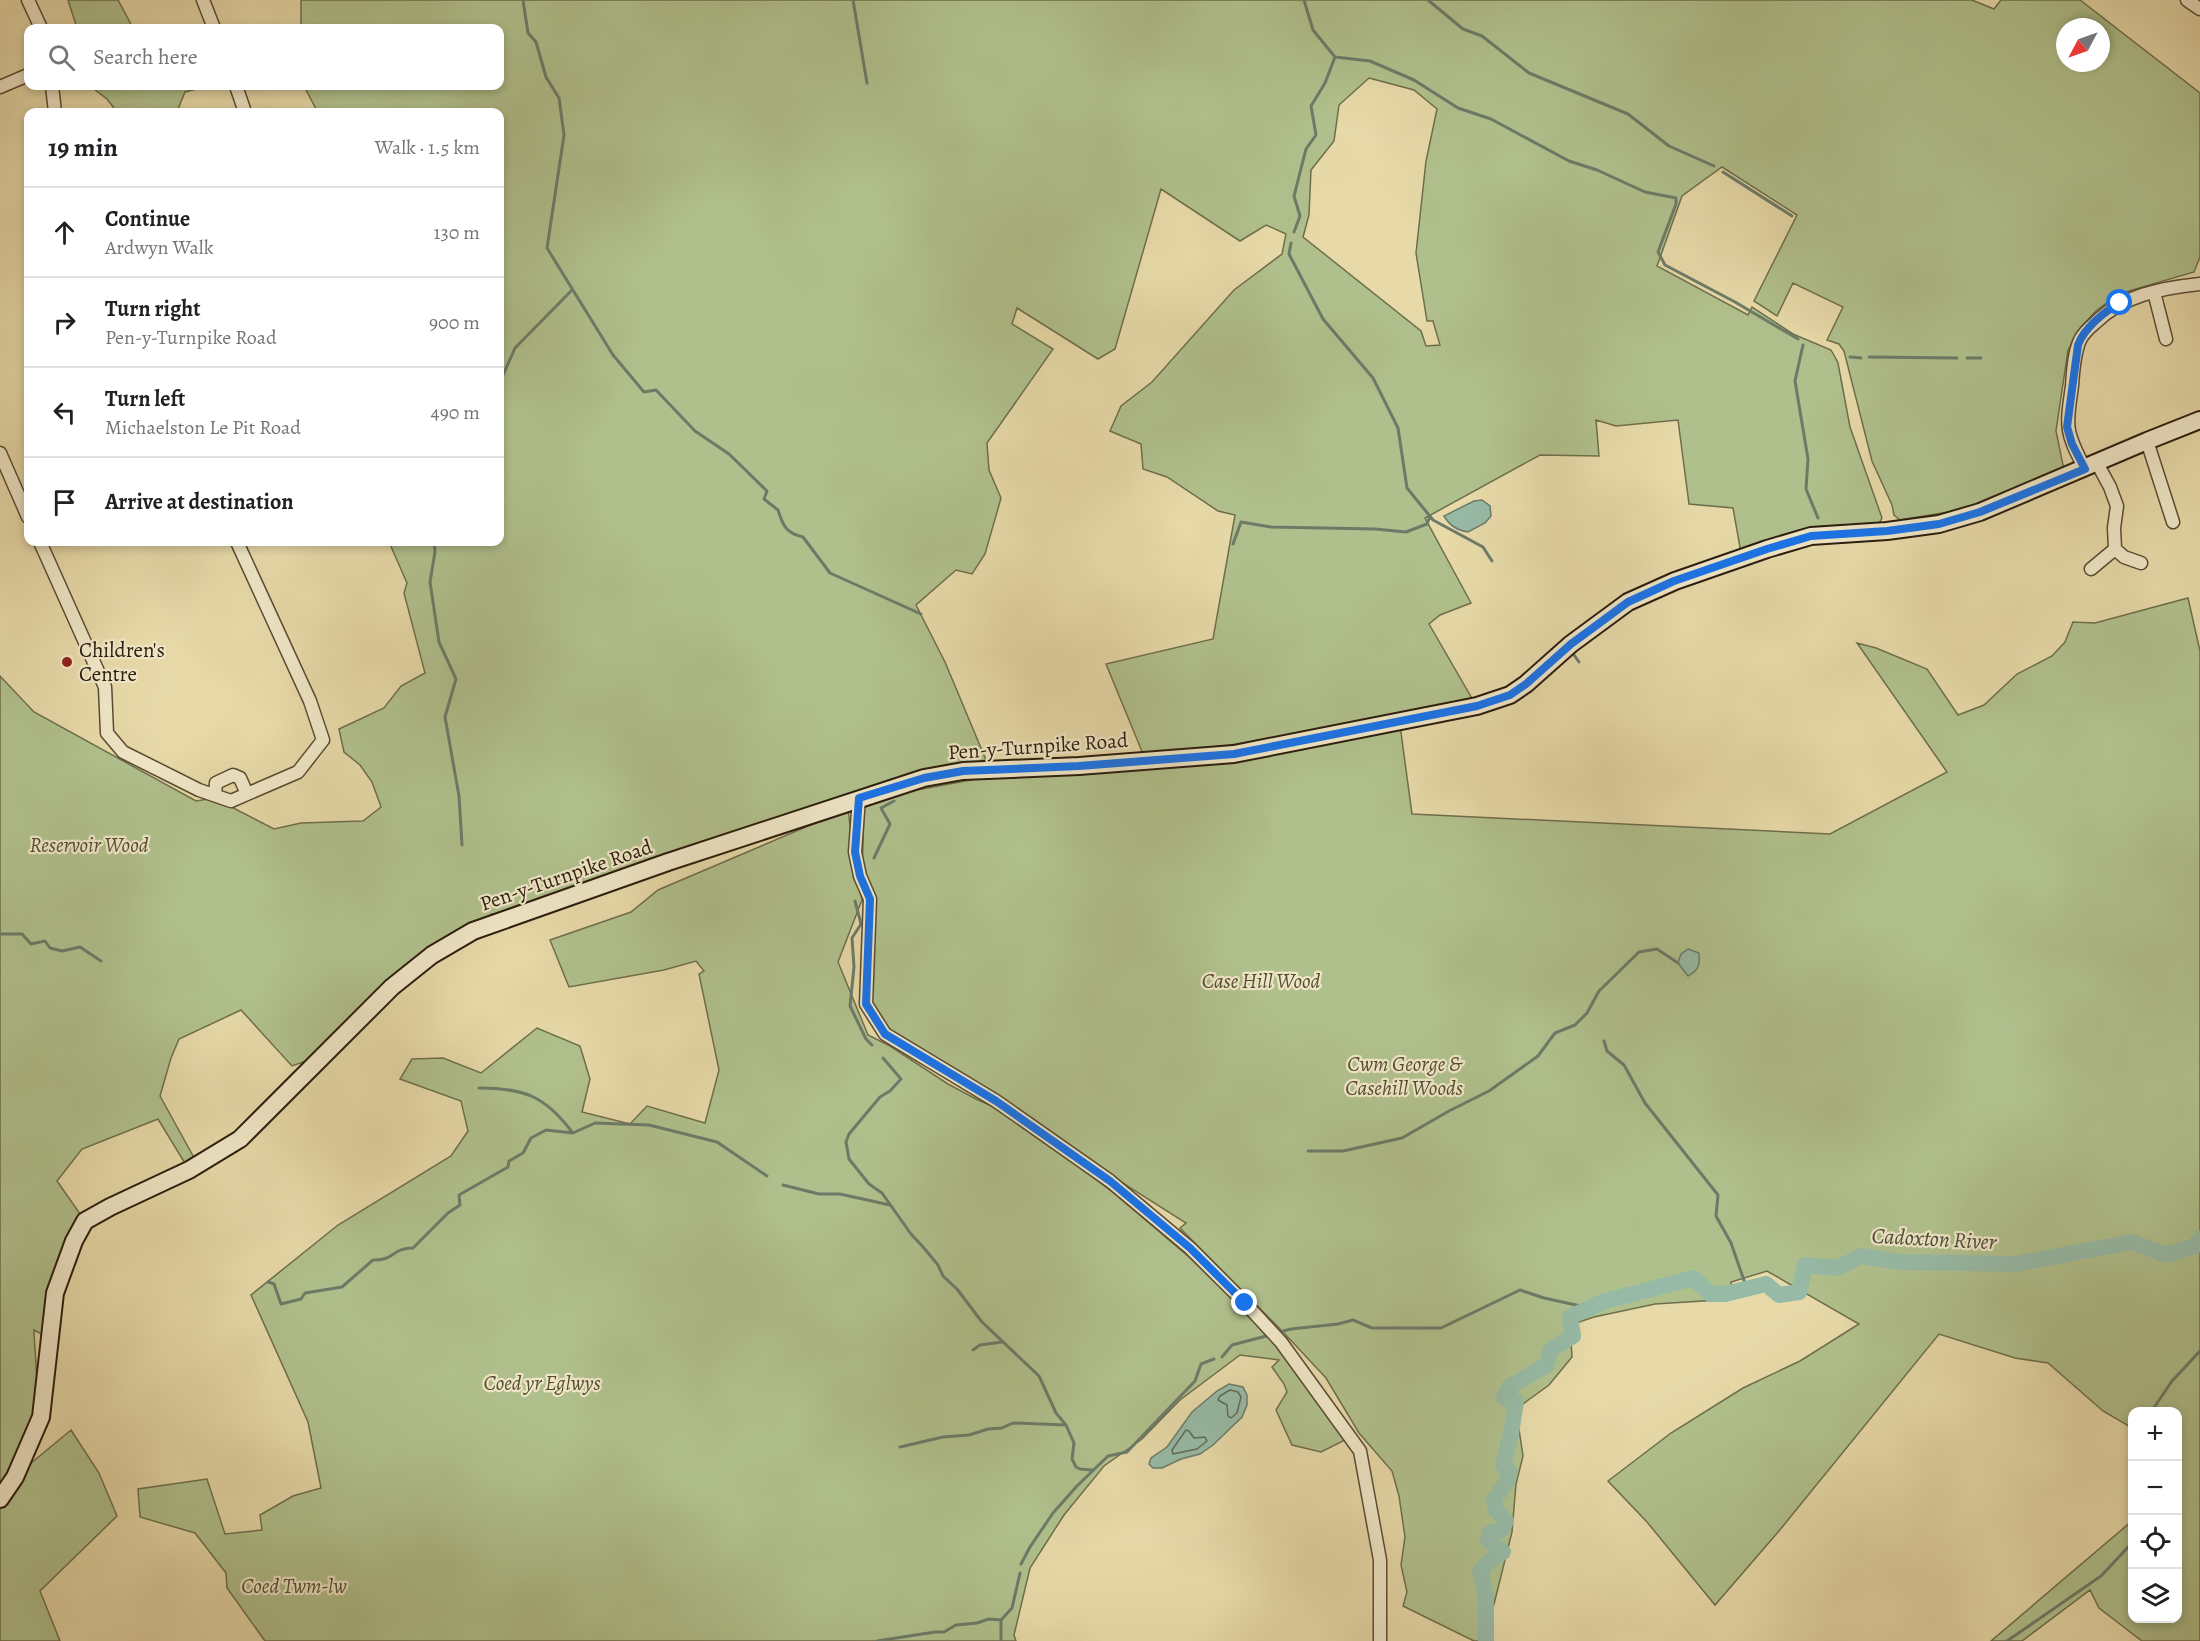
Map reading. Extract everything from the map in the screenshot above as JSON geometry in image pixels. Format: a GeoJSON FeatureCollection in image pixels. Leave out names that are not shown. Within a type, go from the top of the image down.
{"type":"FeatureCollection","features":[{"type":"Feature","properties":{"kind":"street"},"geometry":{"type":"LineString","coordinates":[[28,0],[39,24]]}},
{"type":"Feature","properties":{"kind":"street"},"geometry":{"type":"LineString","coordinates":[[203,0],[212,24]]}},
{"type":"Feature","properties":{"kind":"street"},"geometry":{"type":"LineString","coordinates":[[2187,0],[2200,9]]}},
{"type":"Feature","properties":{"kind":"street"},"geometry":{"type":"LineString","coordinates":[[0,87],[24,77]]}},
{"type":"Feature","properties":{"kind":"street"},"geometry":{"type":"LineString","coordinates":[[53,90],[55,108]]}},
{"type":"Feature","properties":{"kind":"street"},"geometry":{"type":"LineString","coordinates":[[238,90],[244,108]]}},
{"type":"Feature","properties":{"kind":"street"},"geometry":{"type":"LineString","coordinates":[[2091,569],[2115,549],[2117,506],[2110,487],[2072,444],[2067,427],[2074,366],[2080,340],[2114,306],[2154,292],[2200,285]]}},
{"type":"Feature","properties":{"kind":"street"},"geometry":{"type":"LineString","coordinates":[[2154,292],[2166,339]]}},
{"type":"Feature","properties":{"kind":"street","name":"Pen-y-Turnpike Road"},"geometry":{"type":"LineString","coordinates":[[0,1499],[15,1477],[41,1417],[55,1293],[74,1241],[85,1221],[189,1170],[240,1138],[291,1090],[392,987],[432,955],[473,931],[859,798],[924,778],[963,771],[1079,766],[1234,754],[1477,706],[1510,695],[1526,684],[1571,644],[1628,602],[1674,581],[1811,536],[1887,531],[1939,524],[1980,512],[2200,420]]}},
{"type":"Feature","properties":{"kind":"street"},"geometry":{"type":"LineString","coordinates":[[2147,441],[2173,522]]}},
{"type":"Feature","properties":{"kind":"street"},"geometry":{"type":"LineString","coordinates":[[0,453],[24,508]]}},
{"type":"Feature","properties":{"kind":"street"},"geometry":{"type":"LineString","coordinates":[[42,546],[105,687],[107,733],[123,752],[199,790],[231,801],[298,772],[323,740],[310,701],[239,546]]}},
{"type":"Feature","properties":{"kind":"street"},"geometry":{"type":"LineString","coordinates":[[2115,549],[2124,557],[2141,563]]}},
{"type":"Feature","properties":{"kind":"street"},"geometry":{"type":"LineString","coordinates":[[214,795],[216,783],[233,775],[240,778],[248,794]]}},
{"type":"Feature","properties":{"kind":"street"},"geometry":{"type":"LineString","coordinates":[[859,798],[855,852],[860,876],[870,899],[866,1004],[885,1034],[996,1101],[1110,1181],[1190,1248],[1281,1342],[1360,1451],[1370,1516],[1380,1560],[1380,1641]]}},
{"type":"Feature","properties":{"kind":"green space"},"geometry":{"type":"Polygon","coordinates":[[[68,0],[118,0],[131,24],[76,24],[68,0]]]}},
{"type":"Feature","properties":{"kind":"green space","name":"Reservoir Wood"},"geometry":{"type":"Polygon","coordinates":[[[301,0],[1972,0],[1994,9],[2001,0],[2080,0],[2103,18],[2056,18],[2056,72],[2110,72],[2110,23],[2200,93],[2200,257],[2194,272],[2119,294],[2097,310],[2081,327],[2068,350],[2056,431],[2064,470],[2000,497],[1960,510],[1900,520],[1894,515],[1892,505],[1872,461],[1844,351],[1839,344],[1827,340],[1843,307],[1793,283],[1777,316],[1754,301],[1797,215],[1722,167],[1682,196],[1657,266],[1748,315],[1752,307],[1793,334],[1831,350],[1838,363],[1850,427],[1882,518],[1878,525],[1837,529],[1817,527],[1741,553],[1733,508],[1689,504],[1678,420],[1616,426],[1596,420],[1599,456],[1540,455],[1425,518],[1471,603],[1440,615],[1429,624],[1474,702],[1231,745],[1143,754],[1106,664],[1213,639],[1235,515],[1218,511],[1167,477],[1143,469],[1141,444],[1110,431],[1121,406],[1152,382],[1234,290],[1282,254],[1286,234],[1266,225],[1240,241],[1161,189],[1115,349],[1098,359],[1017,308],[1012,324],[1053,349],[987,443],[989,470],[1001,498],[985,554],[972,574],[956,570],[916,605],[945,662],[986,760],[913,776],[499,916],[492,914],[426,952],[309,1060],[292,1066],[241,1010],[179,1039],[160,1096],[198,1165],[189,1170],[158,1119],[82,1149],[57,1181],[85,1221],[73,1242],[51,1339],[34,1330],[37,1379],[35,1416],[22,1450],[0,1484],[0,676],[34,712],[196,801],[214,798],[274,829],[301,823],[363,821],[381,807],[372,782],[360,765],[344,752],[339,729],[384,708],[401,686],[425,673],[404,593],[407,583],[391,546],[504,546],[504,108],[315,108],[306,90],[504,90],[504,24],[301,24],[301,0]],[[1369,78],[1339,105],[1334,141],[1311,170],[1309,215],[1303,237],[1421,331],[1426,346],[1440,345],[1433,321],[1427,321],[1416,253],[1426,161],[1437,109],[1414,90],[1369,78]]]}},
{"type":"Feature","properties":{"kind":"green space"},"geometry":{"type":"Polygon","coordinates":[[[95,90],[193,90],[185,92],[178,108],[114,108],[95,90]]]}},
{"type":"Feature","properties":{"kind":"green space","name":"Case Hill Wood"},"geometry":{"type":"Polygon","coordinates":[[[2188,598],[2200,651],[2200,1641],[2142,1641],[2099,1608],[2090,1590],[2022,1641],[1991,1641],[2128,1524],[2128,1623],[2182,1623],[2182,1407],[2128,1407],[2128,1426],[2103,1411],[2048,1363],[2015,1358],[1939,1334],[1779,1531],[1715,1605],[1647,1522],[1608,1481],[1671,1433],[1743,1388],[1800,1361],[1859,1324],[1767,1271],[1731,1282],[1734,1299],[1655,1304],[1594,1317],[1570,1325],[1572,1357],[1549,1385],[1516,1409],[1523,1456],[1516,1484],[1512,1532],[1492,1612],[1488,1641],[1474,1641],[1403,1606],[1407,1592],[1401,1565],[1405,1537],[1399,1496],[1392,1471],[1359,1433],[1326,1378],[1180,1228],[1186,1223],[890,1035],[868,1003],[869,959],[862,877],[864,807],[879,797],[987,777],[1400,725],[1412,814],[1830,834],[1947,772],[1857,643],[1876,648],[1927,669],[1958,715],[1984,705],[2017,674],[2052,656],[2065,642],[2073,622],[2095,623],[2188,598]]]}},
{"type":"Feature","properties":{"kind":"green space"},"geometry":{"type":"Polygon","coordinates":[[[848,809],[855,867],[862,900],[838,962],[868,1035],[890,1046],[948,1084],[1010,1114],[1115,1194],[1189,1257],[1285,1350],[1345,1440],[1321,1452],[1292,1445],[1276,1410],[1287,1392],[1272,1367],[1279,1360],[1240,1355],[1180,1400],[1142,1439],[1104,1466],[1064,1515],[1030,1568],[1014,1635],[1016,1641],[265,1641],[227,1588],[226,1573],[195,1533],[140,1517],[138,1489],[207,1479],[225,1534],[262,1530],[260,1515],[293,1496],[321,1488],[308,1422],[251,1295],[338,1225],[451,1156],[468,1131],[461,1101],[400,1079],[412,1059],[443,1058],[481,1073],[537,1028],[580,1046],[590,1079],[582,1112],[630,1124],[647,1106],[705,1123],[719,1070],[699,974],[704,971],[696,961],[664,970],[569,987],[550,940],[631,912],[658,890],[848,809]]]}},
{"type":"Feature","properties":{"kind":"green space"},"geometry":{"type":"Polygon","coordinates":[[[71,1430],[99,1473],[117,1516],[40,1591],[60,1641],[0,1641],[0,1505],[30,1464],[71,1430]]]}},
{"type":"Feature","properties":{"kind":"water"},"geometry":{"type":"Polygon","coordinates":[[[1482,500],[1490,506],[1491,516],[1485,523],[1468,532],[1454,527],[1444,516],[1474,501],[1482,500]]]}},
{"type":"Feature","properties":{"kind":"water"},"geometry":{"type":"Polygon","coordinates":[[[1688,949],[1699,953],[1699,964],[1697,969],[1688,976],[1678,963],[1681,954],[1688,949]]]}},
{"type":"Feature","properties":{"kind":"water"},"geometry":{"type":"Polygon","coordinates":[[[1229,1384],[1243,1387],[1247,1395],[1247,1405],[1242,1417],[1213,1445],[1200,1454],[1181,1459],[1162,1468],[1153,1468],[1149,1464],[1151,1458],[1167,1447],[1192,1412],[1229,1384]]]}},
{"type":"Feature","properties":{"kind":"waterway"},"geometry":{"type":"LineString","coordinates":[[523,0],[528,33],[536,42],[546,77],[559,98],[564,135],[547,248],[613,355],[644,392],[656,390],[695,431],[729,454],[767,491],[764,499],[778,510],[786,528],[803,537],[830,573],[921,614]]}},
{"type":"Feature","properties":{"kind":"waterway"},"geometry":{"type":"LineString","coordinates":[[853,0],[867,83]]}},
{"type":"Feature","properties":{"kind":"waterway"},"geometry":{"type":"LineString","coordinates":[[1294,232],[1300,216],[1294,196],[1306,149],[1316,135],[1311,106],[1325,83],[1335,57],[1313,30],[1304,0]]}},
{"type":"Feature","properties":{"kind":"waterway"},"geometry":{"type":"LineString","coordinates":[[1428,0],[1463,29],[1482,36],[1529,73],[1628,114],[1669,146],[1714,166]]}},
{"type":"Feature","properties":{"kind":"waterway"},"geometry":{"type":"LineString","coordinates":[[1335,57],[1370,61],[1414,80],[1458,108],[1491,119],[1569,161],[1597,170],[1645,192],[1676,198],[1676,204],[1658,252],[1665,265],[1798,339]]}},
{"type":"Feature","properties":{"kind":"waterway"},"geometry":{"type":"LineString","coordinates":[[1723,172],[1792,216]]}},
{"type":"Feature","properties":{"kind":"waterway"},"geometry":{"type":"LineString","coordinates":[[1291,243],[1289,254],[1323,319],[1373,378],[1398,428],[1407,488],[1433,520],[1483,547],[1492,561]]}},
{"type":"Feature","properties":{"kind":"waterway"},"geometry":{"type":"LineString","coordinates":[[504,373],[515,348],[572,290]]}},
{"type":"Feature","properties":{"kind":"waterway"},"geometry":{"type":"LineString","coordinates":[[1803,345],[1795,381],[1808,459],[1806,489],[1818,518]]}},
{"type":"Feature","properties":{"kind":"waterway"},"geometry":{"type":"LineString","coordinates":[[1850,357],[1861,358]]}},
{"type":"Feature","properties":{"kind":"waterway"},"geometry":{"type":"LineString","coordinates":[[1869,357],[1957,358]]}},
{"type":"Feature","properties":{"kind":"waterway"},"geometry":{"type":"LineString","coordinates":[[1967,358],[1981,358]]}},
{"type":"Feature","properties":{"kind":"waterway"},"geometry":{"type":"LineString","coordinates":[[1233,544],[1241,522],[1271,527],[1375,529],[1406,532],[1427,524],[1430,516]]}},
{"type":"Feature","properties":{"kind":"waterway"},"geometry":{"type":"LineString","coordinates":[[434,546],[430,582],[439,642],[456,679],[445,717],[459,796],[462,845]]}},
{"type":"Feature","properties":{"kind":"waterway"},"geometry":{"type":"LineString","coordinates":[[1574,655],[1579,662]]}},
{"type":"Feature","properties":{"kind":"waterway"},"geometry":{"type":"LineString","coordinates":[[874,858],[890,824],[881,808],[894,801]]}},
{"type":"Feature","properties":{"kind":"waterway"},"geometry":{"type":"LineString","coordinates":[[855,901],[861,924],[852,938],[854,967],[850,1006],[866,1039],[872,1045]]}},
{"type":"Feature","properties":{"kind":"waterway"},"geometry":{"type":"LineString","coordinates":[[0,934],[22,934],[31,944],[45,941],[50,948],[62,951],[80,947],[101,961]]}},
{"type":"Feature","properties":{"kind":"waterway"},"geometry":{"type":"LineString","coordinates":[[1308,1151],[1343,1151],[1402,1138],[1489,1091],[1538,1056],[1555,1033],[1575,1025],[1587,1013],[1599,991],[1639,952],[1657,949],[1678,963]]}},
{"type":"Feature","properties":{"kind":"waterway"},"geometry":{"type":"LineString","coordinates":[[1604,1041],[1607,1051],[1624,1065],[1645,1103],[1718,1195],[1716,1216],[1731,1243],[1747,1289]]}},
{"type":"Feature","properties":{"kind":"waterway"},"geometry":{"type":"LineString","coordinates":[[883,1058],[901,1079],[890,1091],[880,1097],[849,1134],[846,1142],[849,1159],[869,1184],[882,1193],[911,1234],[938,1265],[943,1276],[957,1289],[982,1322],[1039,1376],[1056,1413],[1066,1425],[1074,1443],[1072,1459],[1076,1467],[1092,1470]]}},
{"type":"Feature","properties":{"kind":"waterway"},"geometry":{"type":"LineString","coordinates":[[479,1088],[521,1092],[543,1102],[572,1132]]}},
{"type":"Feature","properties":{"kind":"waterway"},"geometry":{"type":"LineString","coordinates":[[268,1282],[274,1284],[281,1304],[301,1299],[305,1293],[342,1287],[373,1260],[385,1259],[401,1250],[413,1248],[448,1213],[460,1205],[459,1195],[508,1167],[509,1161],[523,1153],[531,1138],[546,1130],[573,1133],[595,1123],[649,1125],[717,1142],[767,1176]]}},
{"type":"Feature","properties":{"kind":"waterway"},"geometry":{"type":"LineString","coordinates":[[783,1185],[819,1194],[840,1194],[890,1205]]}},
{"type":"Feature","properties":{"kind":"waterway","name":"Cadoxton River"},"geometry":{"type":"LineString","coordinates":[[1486,1641],[1486,1595],[1480,1572],[1489,1561],[1503,1552],[1488,1540],[1490,1533],[1501,1530],[1506,1521],[1496,1510],[1494,1500],[1507,1481],[1509,1471],[1503,1465],[1516,1401],[1504,1398],[1509,1387],[1547,1365],[1550,1350],[1573,1336],[1570,1317],[1605,1301],[1694,1278],[1710,1294],[1725,1294],[1766,1284],[1779,1295],[1799,1292],[1805,1265],[1838,1268],[1861,1256],[1900,1262],[2016,1264],[2132,1242],[2166,1255],[2195,1246],[2200,1239]]}},
{"type":"Feature","properties":{"kind":"waterway"},"geometry":{"type":"LineString","coordinates":[[1276,1333],[1353,1320],[1372,1328],[1441,1328],[1520,1290],[1590,1308]]}},
{"type":"Feature","properties":{"kind":"waterway"},"geometry":{"type":"LineString","coordinates":[[1222,1357],[1232,1345],[1270,1335]]}},
{"type":"Feature","properties":{"kind":"waterway"},"geometry":{"type":"LineString","coordinates":[[973,1350],[980,1345],[1002,1342]]}},
{"type":"Feature","properties":{"kind":"waterway"},"geometry":{"type":"LineString","coordinates":[[2154,1407],[2172,1381],[2200,1351]]}},
{"type":"Feature","properties":{"kind":"waterway"},"geometry":{"type":"LineString","coordinates":[[1021,1564],[1053,1513],[1077,1486],[1108,1456],[1127,1452],[1195,1381],[1201,1364],[1214,1359]]}},
{"type":"Feature","properties":{"kind":"waterway"},"geometry":{"type":"LineString","coordinates":[[900,1447],[943,1437],[969,1435],[988,1429],[1002,1428],[1013,1423],[1066,1425]]}},
{"type":"Feature","properties":{"kind":"waterway"},"geometry":{"type":"LineString","coordinates":[[2007,1641],[2101,1576],[2128,1547]]}},
{"type":"Feature","properties":{"kind":"waterway"},"geometry":{"type":"LineString","coordinates":[[1001,1641],[1001,1620],[1012,1608],[1020,1573]]}},
{"type":"Feature","properties":{"kind":"waterway"},"geometry":{"type":"LineString","coordinates":[[877,1641],[944,1632],[956,1625],[989,1619],[1001,1620]]}},
{"type":"Feature","properties":{"kind":"place","name":"Children's Centre"},"geometry":{"type":"Point","coordinates":[67,662]}},
{"type":"Feature","properties":{"kind":"route"},"geometry":{"type":"LineString","coordinates":[[1245,1303],[1190,1248],[1110,1181],[996,1101],[885,1034],[866,1004],[870,899],[860,876],[855,852],[859,798],[924,778],[963,771],[1079,766],[1234,754],[1477,706],[1510,695],[1526,684],[1571,644],[1628,602],[1674,581],[1811,536],[1887,531],[1939,524],[1980,512],[2085,469],[2072,444],[2067,427],[2078,345],[2083,335],[2108,310],[2120,303]]}},
{"type":"Feature","properties":{"kind":"park label","name":"Cwm George & Casehill Woods"},"geometry":{"type":"Point","coordinates":[1404,1076]}},
{"type":"Feature","properties":{"kind":"park label","name":"Coed yr Eglwys"},"geometry":{"type":"Point","coordinates":[542,1383]}},
{"type":"Feature","properties":{"kind":"park label","name":"Coed Twm-lw"},"geometry":{"type":"Point","coordinates":[294,1586]}}]}
